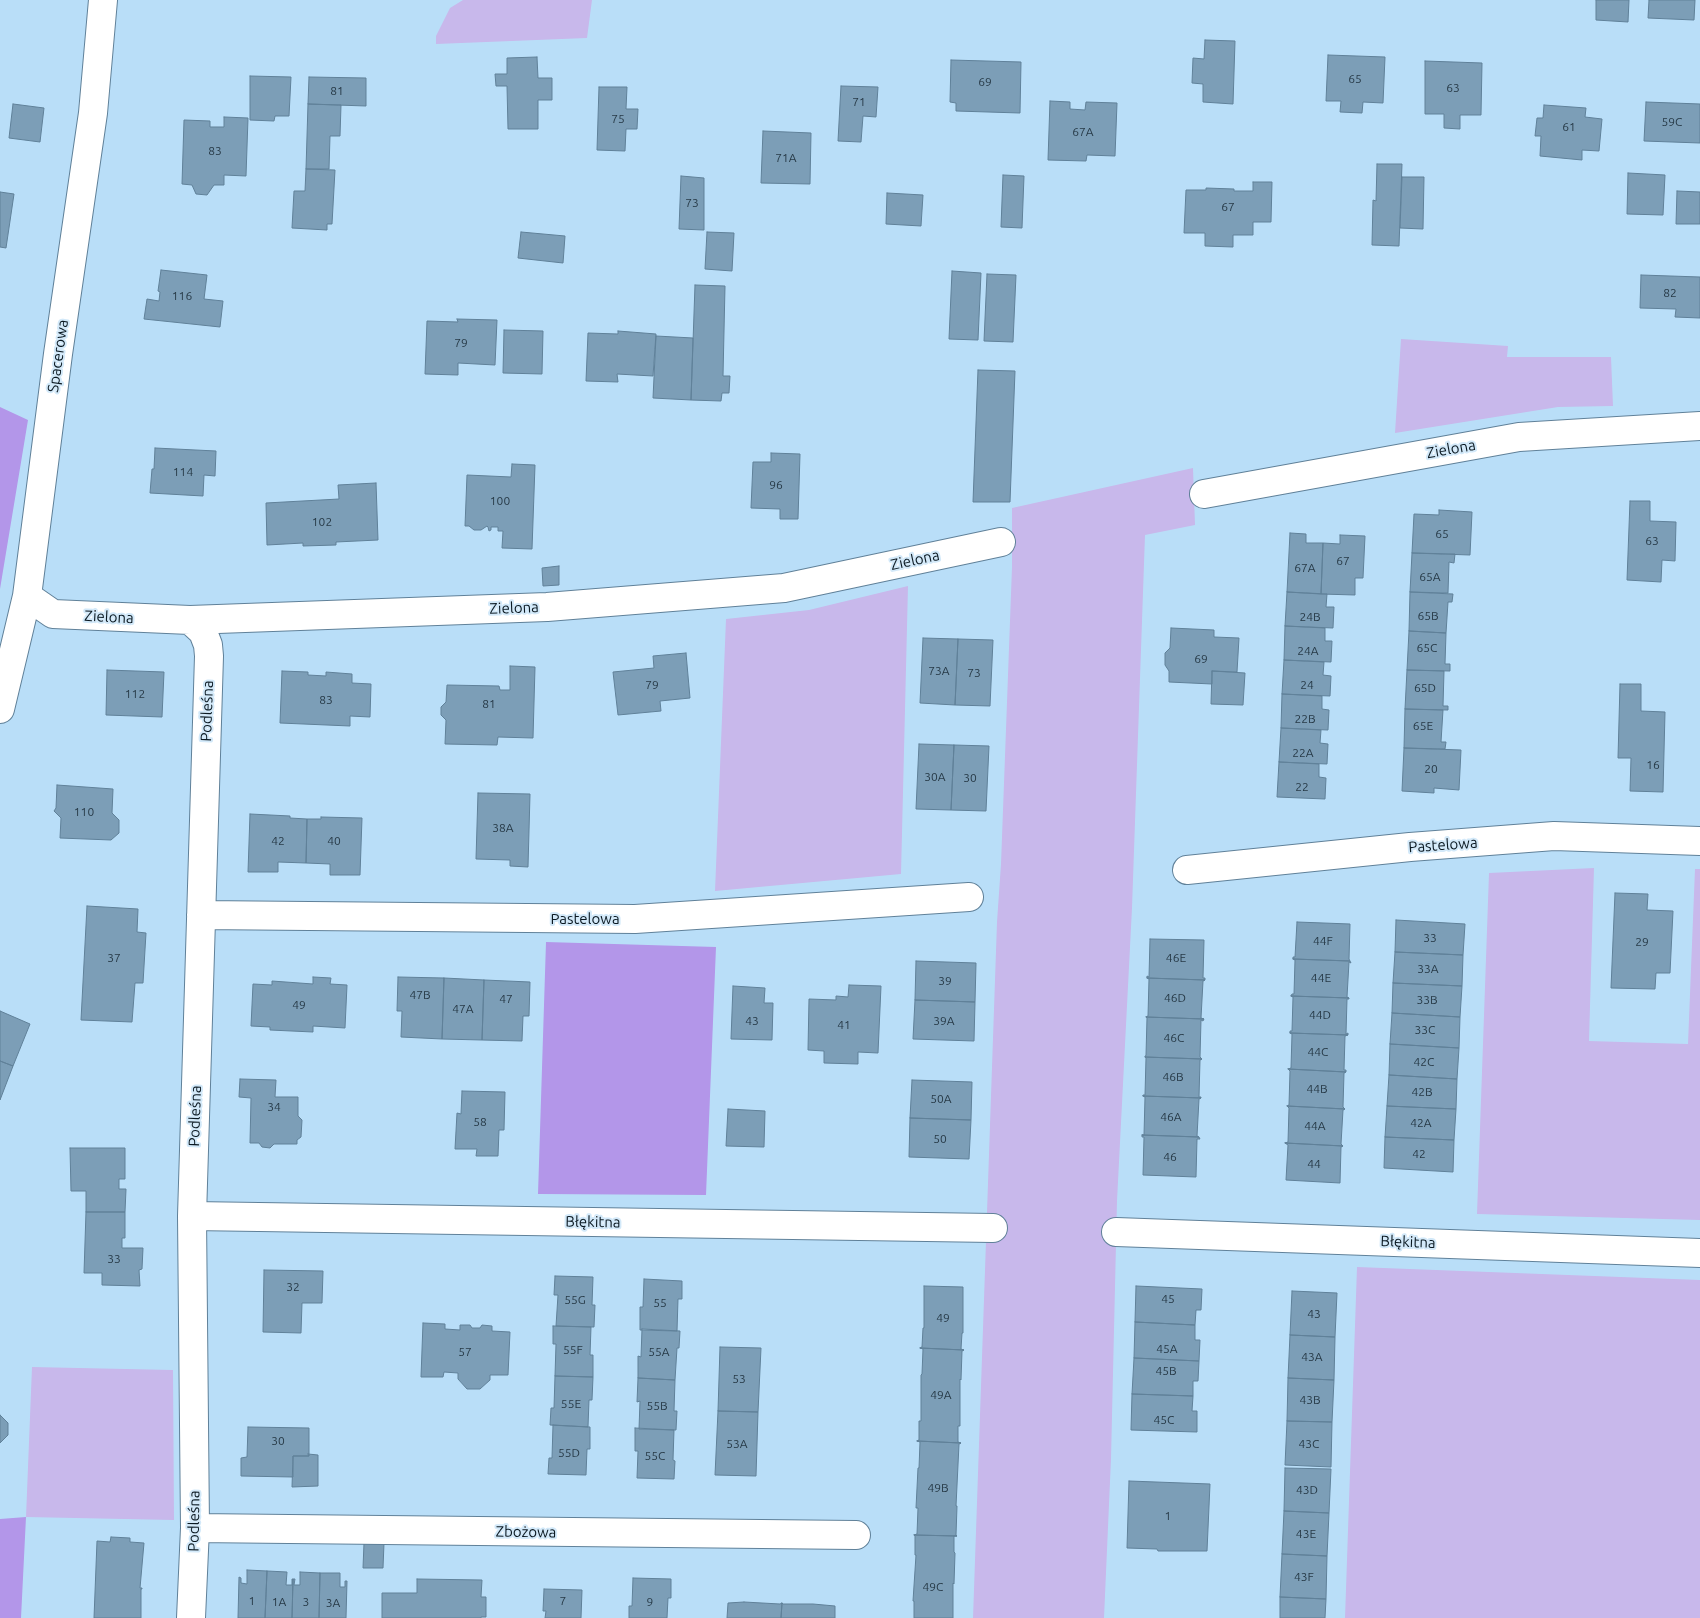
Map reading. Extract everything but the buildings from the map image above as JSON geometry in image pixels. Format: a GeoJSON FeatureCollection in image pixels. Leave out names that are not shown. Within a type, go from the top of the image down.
{"type":"FeatureCollection","features":[{"type":"Feature","properties":{"kind":"street","name":"Spacerowa"},"geometry":{"type":"LineString","coordinates":[[0,709],[27,596],[58,354],[93,113],[103,0]]}},
{"type":"Feature","properties":{"kind":"street","name":"Zielona"},"geometry":{"type":"LineString","coordinates":[[1204,494],[1519,437],[1700,426]]}},
{"type":"Feature","properties":{"kind":"street","name":"Zielona"},"geometry":{"type":"LineString","coordinates":[[27,596],[53,614],[190,620],[547,607],[784,588],[1001,542]]}},
{"type":"Feature","properties":{"kind":"street","name":"Podleśna"},"geometry":{"type":"LineString","coordinates":[[190,620],[203,632],[208,645],[209,656],[192,1216],[195,1528],[192,1618]]}},
{"type":"Feature","properties":{"kind":"street","name":"Pastelowa"},"geometry":{"type":"LineString","coordinates":[[1187,870],[1400,848],[1554,836],[1700,841]]}},
{"type":"Feature","properties":{"kind":"street","name":"Pastelowa"},"geometry":{"type":"LineString","coordinates":[[201,915],[635,919],[969,896]]}},
{"type":"Feature","properties":{"kind":"street","name":"Błękitna"},"geometry":{"type":"LineString","coordinates":[[192,1216],[993,1228]]}},
{"type":"Feature","properties":{"kind":"street","name":"Błękitna"},"geometry":{"type":"LineString","coordinates":[[1116,1232],[1700,1253]]}},
{"type":"Feature","properties":{"kind":"street","name":"Zbożowa"},"geometry":{"type":"LineString","coordinates":[[195,1528],[856,1536]]}},
{"type":"Feature","properties":{"kind":"shaded area"},"geometry":{"type":"Polygon","coordinates":[[[463,0],[592,0],[587,38],[436,44],[436,36],[450,8],[463,0]]]}},
{"type":"Feature","properties":{"kind":"shaded area"},"geometry":{"type":"Polygon","coordinates":[[[1401,339],[1508,346],[1507,357],[1611,357],[1613,406],[1558,407],[1395,433],[1401,339]]]}},
{"type":"Feature","properties":{"kind":"shaded area"},"geometry":{"type":"Polygon","coordinates":[[[0,407],[28,420],[0,589],[0,407]]]}},
{"type":"Feature","properties":{"kind":"shaded area"},"geometry":{"type":"Polygon","coordinates":[[[1193,468],[1195,525],[1145,535],[1132,908],[1117,1201],[1111,1459],[1104,1618],[973,1618],[997,922],[1001,864],[1012,567],[1012,508],[1193,468]]]}},
{"type":"Feature","properties":{"kind":"shaded area"},"geometry":{"type":"Polygon","coordinates":[[[908,586],[901,874],[715,891],[726,619],[809,610],[908,586]]]}},
{"type":"Feature","properties":{"kind":"shaded area"},"geometry":{"type":"Polygon","coordinates":[[[1594,868],[1589,1041],[1688,1044],[1695,869],[1700,869],[1700,1220],[1477,1214],[1489,873],[1594,868]]]}},
{"type":"Feature","properties":{"kind":"shaded area"},"geometry":{"type":"Polygon","coordinates":[[[546,942],[716,947],[706,1195],[538,1194],[546,942]]]}},
{"type":"Feature","properties":{"kind":"shaded area"},"geometry":{"type":"Polygon","coordinates":[[[1357,1267],[1700,1280],[1700,1618],[1345,1618],[1357,1267]]]}},
{"type":"Feature","properties":{"kind":"shaded area"},"geometry":{"type":"Polygon","coordinates":[[[32,1367],[173,1370],[174,1520],[26,1517],[32,1367]]]}},
{"type":"Feature","properties":{"kind":"shaded area"},"geometry":{"type":"Polygon","coordinates":[[[26,1517],[21,1618],[0,1618],[0,1519],[26,1517]]]}}]}
